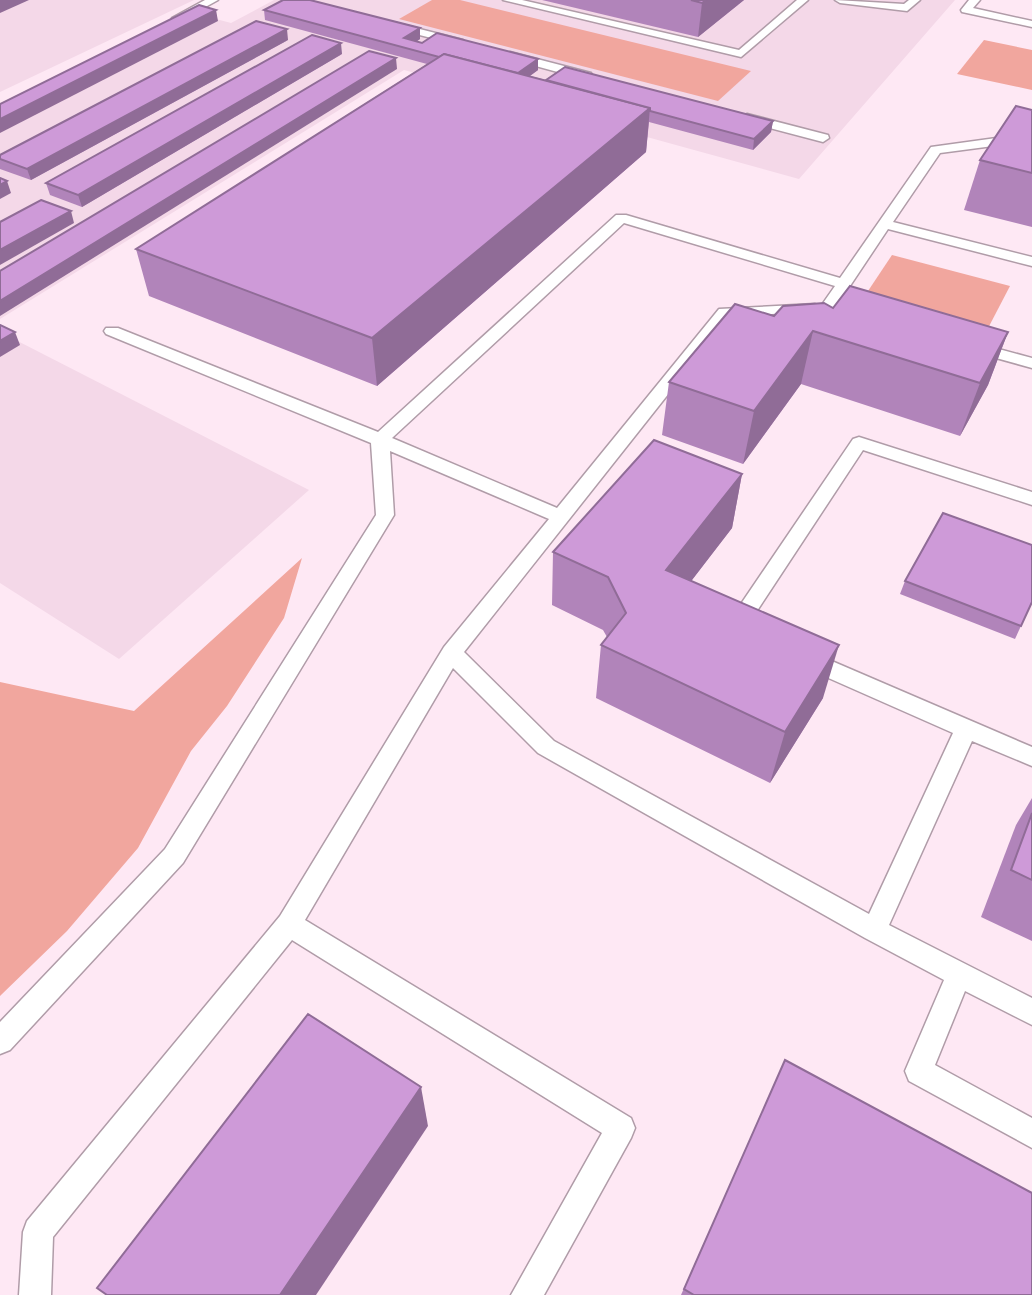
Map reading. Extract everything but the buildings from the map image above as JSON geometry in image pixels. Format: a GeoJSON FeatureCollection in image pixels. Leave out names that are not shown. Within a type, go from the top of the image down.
{"type":"FeatureCollection","features":[{"type":"Feature","properties":{"kind":"lane"},"geometry":{"type":"LineString","coordinates":[[166,23],[213,0]]}},
{"type":"Feature","properties":{"kind":"lane"},"geometry":{"type":"LineString","coordinates":[[508,0],[741,54],[803,0]]}},
{"type":"Feature","properties":{"kind":"lane"},"geometry":{"type":"LineString","coordinates":[[840,0],[907,8],[915,0]]}},
{"type":"Feature","properties":{"kind":"lane"},"geometry":{"type":"LineString","coordinates":[[975,0],[966,10],[1032,24]]}},
{"type":"Feature","properties":{"kind":"lane"},"geometry":{"type":"LineString","coordinates":[[383,22],[477,47]]}},
{"type":"Feature","properties":{"kind":"lane"},"geometry":{"type":"LineString","coordinates":[[503,54],[596,78]]}},
{"type":"Feature","properties":{"kind":"lane"},"geometry":{"type":"LineString","coordinates":[[730,113],[823,138]]}},
{"type":"Feature","properties":{"kind":"lane"},"geometry":{"type":"LineString","coordinates":[[829,306],[936,150],[1032,137]]}},
{"type":"Feature","properties":{"kind":"lane"},"geometry":{"type":"LineString","coordinates":[[380,440],[621,218],[843,284]]}},
{"type":"Feature","properties":{"kind":"lane"},"geometry":{"type":"LineString","coordinates":[[884,224],[1032,262]]}},
{"type":"Feature","properties":{"kind":"lane"},"geometry":{"type":"LineString","coordinates":[[35,1295],[38,1232],[289,924],[451,653],[725,312],[829,306],[881,321]]}},
{"type":"Feature","properties":{"kind":"lane"},"geometry":{"type":"LineString","coordinates":[[112,331],[560,516]]}},
{"type":"Feature","properties":{"kind":"lane"},"geometry":{"type":"LineString","coordinates":[[960,343],[1032,363]]}},
{"type":"Feature","properties":{"kind":"lane"},"geometry":{"type":"LineString","coordinates":[[0,1041],[174,856],[385,515],[380,440]]}},
{"type":"Feature","properties":{"kind":"lane"},"geometry":{"type":"LineString","coordinates":[[760,639],[735,628],[859,443],[1032,499]]}},
{"type":"Feature","properties":{"kind":"lane"},"geometry":{"type":"LineString","coordinates":[[784,649],[1032,757]]}},
{"type":"Feature","properties":{"kind":"lane"},"geometry":{"type":"LineString","coordinates":[[451,653],[546,747],[874,930],[1032,1012]]}},
{"type":"Feature","properties":{"kind":"lane"},"geometry":{"type":"LineString","coordinates":[[874,930],[966,729]]}},
{"type":"Feature","properties":{"kind":"lane"},"geometry":{"type":"LineString","coordinates":[[289,924],[621,1128],[527,1295]]}},
{"type":"Feature","properties":{"kind":"lane"},"geometry":{"type":"LineString","coordinates":[[959,974],[919,1071],[1032,1134]]}},
{"type":"Feature","properties":{"kind":"shaded area"},"geometry":{"type":"Polygon","coordinates":[[[0,0],[194,0],[0,92],[0,0]]]}},
{"type":"Feature","properties":{"kind":"shaded area"},"geometry":{"type":"Polygon","coordinates":[[[274,0],[955,0],[799,179],[404,70],[0,319],[0,115],[201,15],[231,23],[274,0]]]}},
{"type":"Feature","properties":{"kind":"shaded area"},"geometry":{"type":"Polygon","coordinates":[[[432,0],[460,0],[751,71],[718,101],[399,19],[432,0]]]}},
{"type":"Feature","properties":{"kind":"shaded area"},"geometry":{"type":"Polygon","coordinates":[[[984,40],[1032,50],[1032,90],[957,74],[984,40]]]}},
{"type":"Feature","properties":{"kind":"shaded area"},"geometry":{"type":"Polygon","coordinates":[[[892,255],[1010,286],[985,334],[862,300],[892,255]]]}},
{"type":"Feature","properties":{"kind":"shaded area"},"geometry":{"type":"Polygon","coordinates":[[[0,332],[309,490],[119,659],[0,583],[0,332]]]}},
{"type":"Feature","properties":{"kind":"shaded area"},"geometry":{"type":"Polygon","coordinates":[[[302,558],[284,618],[227,706],[191,751],[138,848],[67,931],[0,996],[0,682],[134,711],[302,558]]]}}]}
